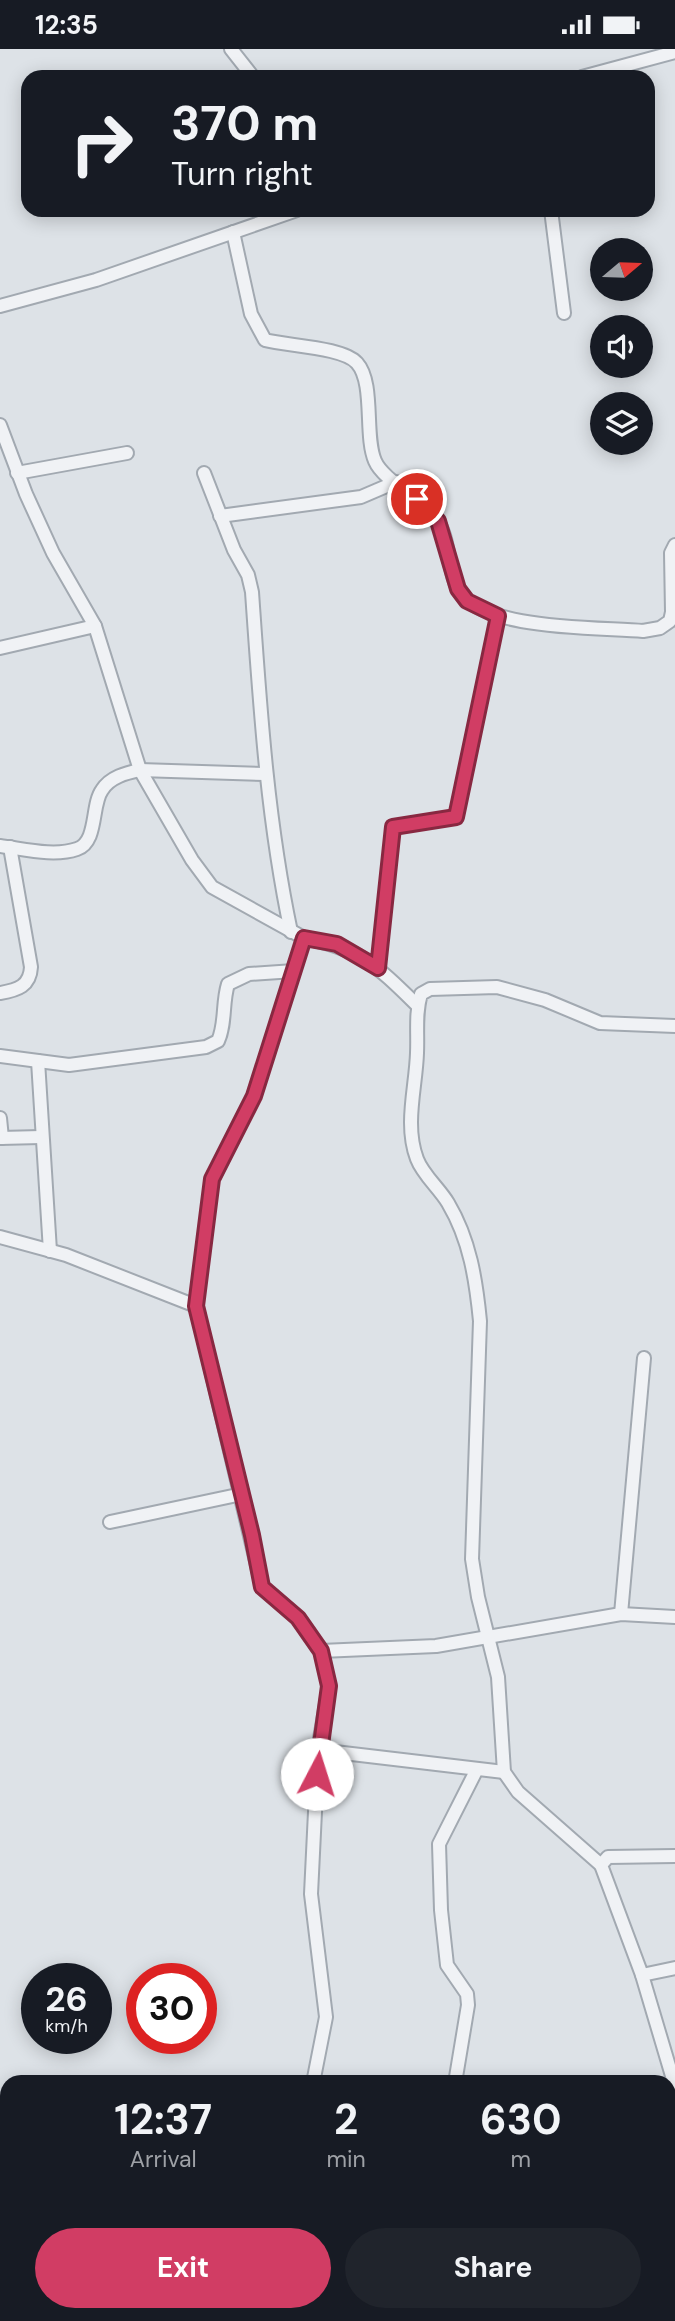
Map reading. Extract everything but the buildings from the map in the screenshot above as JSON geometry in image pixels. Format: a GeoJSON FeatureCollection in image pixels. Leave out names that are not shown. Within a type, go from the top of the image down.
{"type":"FeatureCollection","features":[{"type":"Feature","properties":{"kind":"street"},"geometry":{"type":"LineString","coordinates":[[231,49],[248,70]]}},
{"type":"Feature","properties":{"kind":"street"},"geometry":{"type":"LineString","coordinates":[[607,70],[675,51]]}},
{"type":"Feature","properties":{"kind":"street"},"geometry":{"type":"LineString","coordinates":[[0,306],[96,279],[277,217]]}},
{"type":"Feature","properties":{"kind":"street"},"geometry":{"type":"LineString","coordinates":[[552,217],[564,313]]}},
{"type":"Feature","properties":{"kind":"street"},"geometry":{"type":"LineString","coordinates":[[233,232],[251,314],[259,332],[265,340],[340,353],[357,363],[364,379],[374,459],[381,473],[396,482],[438,521],[462,595],[481,610],[511,620],[643,631],[660,628],[670,621],[672,612],[671,553],[675,545]]}},
{"type":"Feature","properties":{"kind":"street"},"geometry":{"type":"LineString","coordinates":[[0,425],[17,473],[53,553],[95,626],[140,769],[192,860],[212,887],[304,938],[337,944],[378,968],[417,1005]]}},
{"type":"Feature","properties":{"kind":"street"},"geometry":{"type":"LineString","coordinates":[[17,473],[127,453]]}},
{"type":"Feature","properties":{"kind":"street"},"geometry":{"type":"LineString","coordinates":[[204,473],[220,516],[248,575],[252,591],[265,774],[275,855],[291,932]]}},
{"type":"Feature","properties":{"kind":"street"},"geometry":{"type":"LineString","coordinates":[[220,516],[361,497],[396,482]]}},
{"type":"Feature","properties":{"kind":"street"},"geometry":{"type":"LineString","coordinates":[[378,968],[393,827],[456,817],[498,616]]}},
{"type":"Feature","properties":{"kind":"street"},"geometry":{"type":"LineString","coordinates":[[0,648],[95,626]]}},
{"type":"Feature","properties":{"kind":"street"},"geometry":{"type":"LineString","coordinates":[[0,993],[25,985],[30,979],[31,967],[5,847],[47,852],[77,849],[85,845],[101,791],[121,775],[140,769],[265,774]]}},
{"type":"Feature","properties":{"kind":"street"},"geometry":{"type":"LineString","coordinates":[[304,938],[254,1096],[212,1179],[196,1306],[262,1587],[298,1618],[321,1651],[329,1686],[318,1750],[311,1894],[326,2017],[315,2075]]}},
{"type":"Feature","properties":{"kind":"street"},"geometry":{"type":"LineString","coordinates":[[0,1056],[69,1065],[206,1047],[218,1041],[221,1034],[228,984],[249,974],[294,971]]}},
{"type":"Feature","properties":{"kind":"street"},"geometry":{"type":"LineString","coordinates":[[672,2075],[642,1975],[601,1865],[517,1792],[504,1772],[498,1677],[478,1597],[472,1559],[480,1321],[477,1285],[458,1221],[419,1163],[414,1150],[412,1092],[417,1055],[417,1005],[421,994],[430,989],[497,987],[545,1000],[600,1023],[675,1026]]}},
{"type":"Feature","properties":{"kind":"street"},"geometry":{"type":"LineString","coordinates":[[38,1061],[50,1251]]}},
{"type":"Feature","properties":{"kind":"street"},"geometry":{"type":"LineString","coordinates":[[0,1118],[1,1138],[41,1137]]}},
{"type":"Feature","properties":{"kind":"street"},"geometry":{"type":"LineString","coordinates":[[0,1237],[50,1251],[196,1306]]}},
{"type":"Feature","properties":{"kind":"street"},"geometry":{"type":"LineString","coordinates":[[621,1614],[644,1358]]}},
{"type":"Feature","properties":{"kind":"street"},"geometry":{"type":"LineString","coordinates":[[110,1522],[242,1494]]}},
{"type":"Feature","properties":{"kind":"street"},"geometry":{"type":"LineString","coordinates":[[321,1651],[436,1646],[621,1614],[675,1617]]}},
{"type":"Feature","properties":{"kind":"street"},"geometry":{"type":"LineString","coordinates":[[318,1750],[504,1772]]}},
{"type":"Feature","properties":{"kind":"street"},"geometry":{"type":"LineString","coordinates":[[456,2075],[468,2005],[467,1994],[447,1965],[441,1910],[439,1844],[477,1769]]}},
{"type":"Feature","properties":{"kind":"street"},"geometry":{"type":"LineString","coordinates":[[601,1865],[608,1857],[623,1854],[675,1856]]}},
{"type":"Feature","properties":{"kind":"street"},"geometry":{"type":"LineString","coordinates":[[642,1975],[675,1968]]}},
{"type":"Feature","properties":{"kind":"route"},"geometry":{"type":"LineString","coordinates":[[317,1774],[318,1750],[329,1686],[321,1651],[298,1618],[262,1587],[252,1535],[196,1306],[212,1179],[254,1096],[304,938],[337,944],[378,968],[393,827],[456,817],[498,616],[467,601],[458,589],[438,521],[417,499]]}}]}
